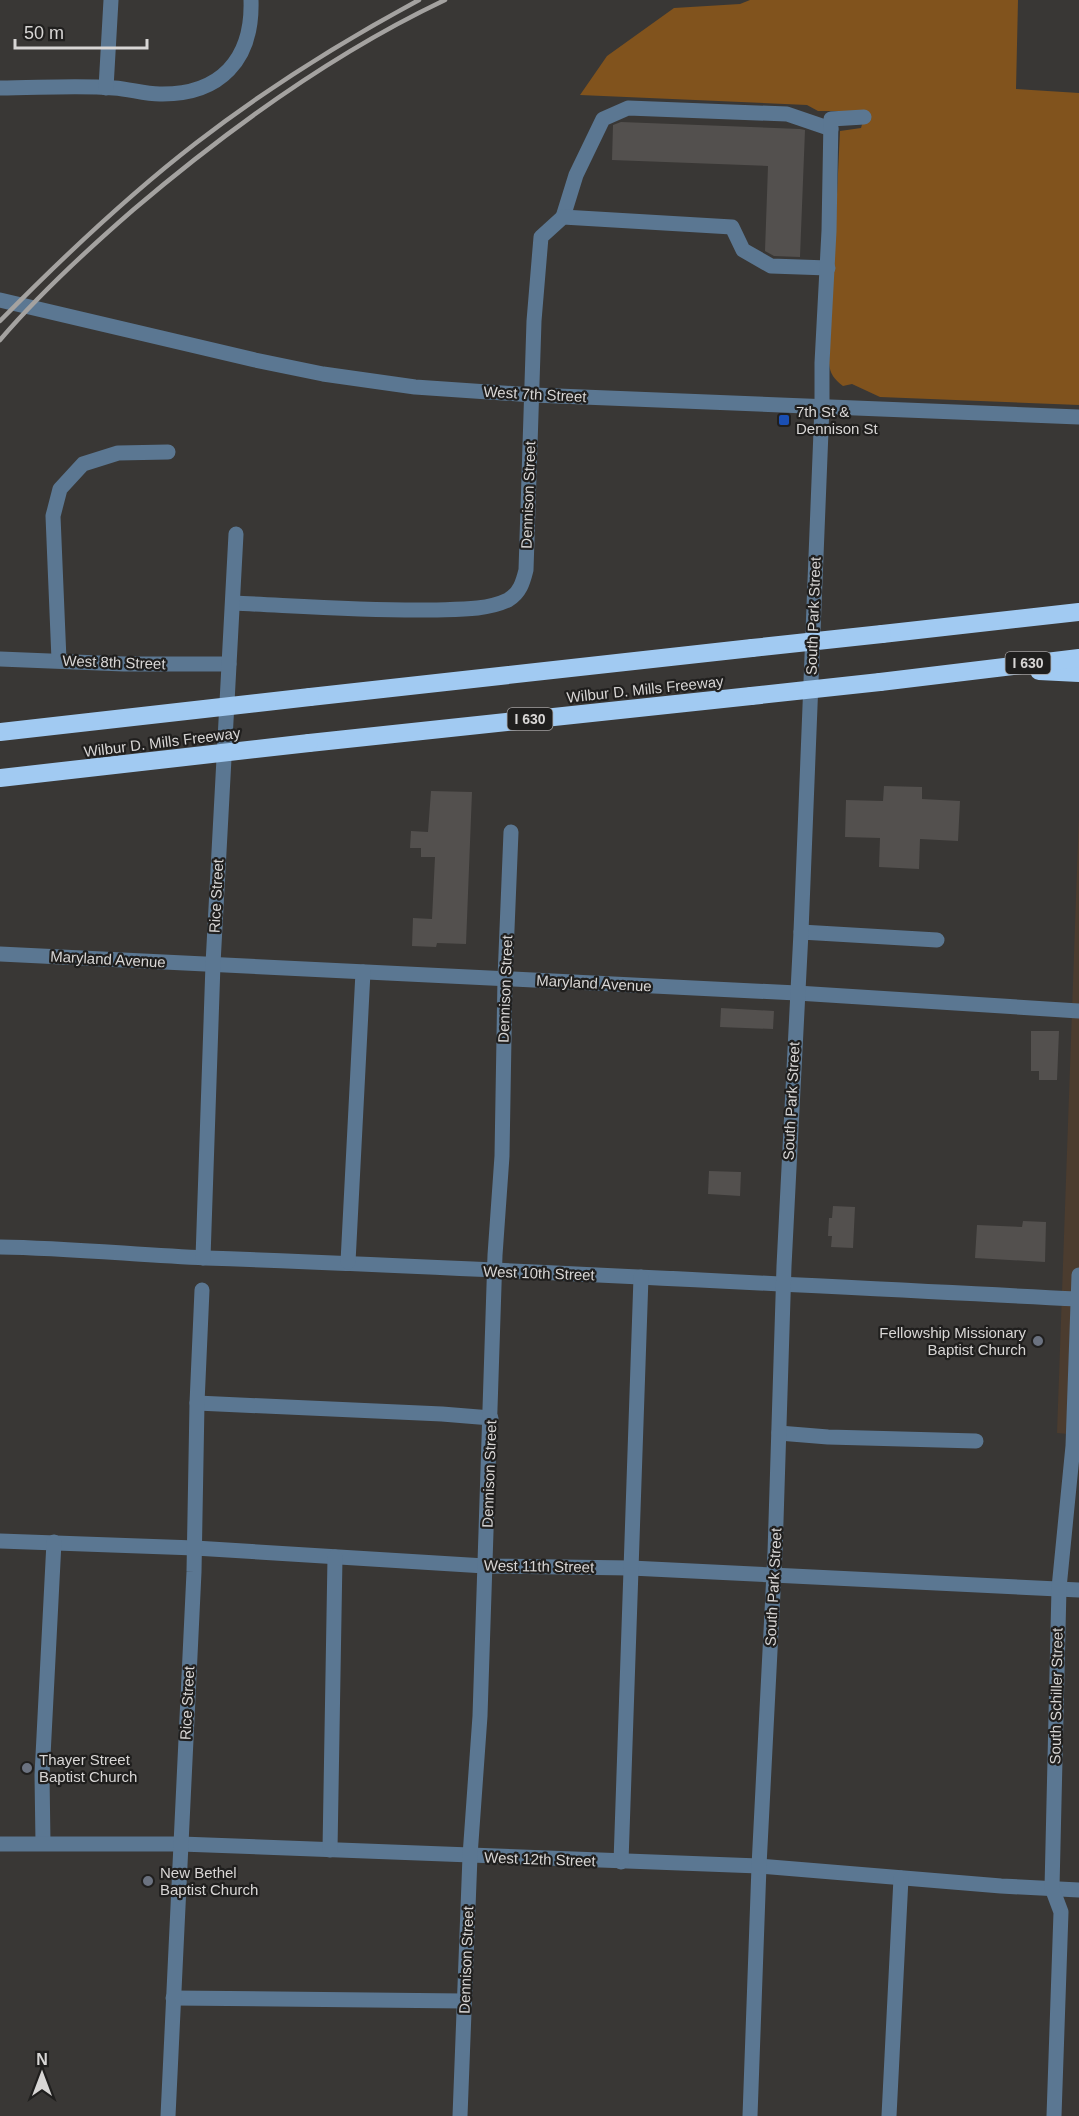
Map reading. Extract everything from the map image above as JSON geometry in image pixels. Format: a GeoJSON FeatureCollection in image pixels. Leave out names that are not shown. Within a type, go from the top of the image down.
{"type":"FeatureCollection","features":[{"type":"Feature","properties":{"kind":"highway","name":"Wilbur D. Mills Freeway"},"geometry":{"type":"LineString","coordinates":[[0,732],[1079,612]]}},
{"type":"Feature","properties":{"kind":"highway","name":"Wilbur D. Mills Freeway"},"geometry":{"type":"LineString","coordinates":[[0,778],[880,682],[1079,658]]}},
{"type":"Feature","properties":{"kind":"highway"},"geometry":{"type":"LineString","coordinates":[[977,669],[1079,673]]}},
{"type":"Feature","properties":{"kind":"street"},"geometry":{"type":"LineString","coordinates":[[106,88],[111,0]]}},
{"type":"Feature","properties":{"kind":"street"},"geometry":{"type":"LineString","coordinates":[[0,88],[106,88],[162,94],[201,88],[217,80],[230,69],[247,42],[250,0]]}},
{"type":"Feature","properties":{"kind":"street"},"geometry":{"type":"LineString","coordinates":[[828,268],[771,266],[743,250],[732,227],[563,217],[576,175],[603,119],[628,108],[787,114],[831,129],[831,119],[864,117]]}},
{"type":"Feature","properties":{"kind":"street","name":"South Park Street"},"geometry":{"type":"LineString","coordinates":[[750,2116],[759,1866],[774,1574],[784,1284],[801,932],[822,363],[828,268],[831,129]]}},
{"type":"Feature","properties":{"kind":"street","name":"Dennison Street"},"geometry":{"type":"LineString","coordinates":[[233,603],[392,610],[474,608],[508,600],[518,593],[526,570],[534,321],[541,237],[563,217]]}},
{"type":"Feature","properties":{"kind":"street","name":"West 7th Street"},"geometry":{"type":"LineString","coordinates":[[0,300],[255,360],[323,374],[415,387],[533,395],[1079,417]]}},
{"type":"Feature","properties":{"kind":"street"},"geometry":{"type":"LineString","coordinates":[[59,660],[53,516],[60,489],[83,464],[118,453],[168,452]]}},
{"type":"Feature","properties":{"kind":"street","name":"Rice Street"},"geometry":{"type":"LineString","coordinates":[[203,1258],[213,964],[236,534]]}},
{"type":"Feature","properties":{"kind":"street","name":"West 8th Street"},"geometry":{"type":"LineString","coordinates":[[0,659],[229,664]]}},
{"type":"Feature","properties":{"kind":"street","name":"Dennison Street"},"geometry":{"type":"LineString","coordinates":[[460,2116],[470,1856],[480,1716],[495,1271],[502,1156],[505,978],[511,832]]}},
{"type":"Feature","properties":{"kind":"street"},"geometry":{"type":"LineString","coordinates":[[801,932],[937,940]]}},
{"type":"Feature","properties":{"kind":"street","name":"Maryland Avenue"},"geometry":{"type":"LineString","coordinates":[[0,954],[797,993],[1079,1011]]}},
{"type":"Feature","properties":{"kind":"street"},"geometry":{"type":"LineString","coordinates":[[348,1262],[363,972]]}},
{"type":"Feature","properties":{"kind":"street","name":"West 10th Street"},"geometry":{"type":"LineString","coordinates":[[0,1247],[1078,1299]]}},
{"type":"Feature","properties":{"kind":"street","name":"South Schiller Street"},"geometry":{"type":"LineString","coordinates":[[1054,2116],[1061,1912],[1052,1888],[1059,1588],[1076,1446],[1079,1275]]}},
{"type":"Feature","properties":{"kind":"street"},"geometry":{"type":"LineString","coordinates":[[621,1862],[641,1277]]}},
{"type":"Feature","properties":{"kind":"street","name":"Rice Street"},"geometry":{"type":"LineString","coordinates":[[168,2116],[195,1548],[197,1404],[202,1290]]}},
{"type":"Feature","properties":{"kind":"street"},"geometry":{"type":"LineString","coordinates":[[197,1404],[442,1414],[491,1419]]}},
{"type":"Feature","properties":{"kind":"street"},"geometry":{"type":"LineString","coordinates":[[779,1434],[976,1441]]}},
{"type":"Feature","properties":{"kind":"street","name":"West 11th Street"},"geometry":{"type":"LineString","coordinates":[[0,1541],[195,1548],[485,1566],[631,1568],[1079,1590]]}},
{"type":"Feature","properties":{"kind":"street"},"geometry":{"type":"LineString","coordinates":[[43,1843],[42,1775],[54,1542]]}},
{"type":"Feature","properties":{"kind":"street"},"geometry":{"type":"LineString","coordinates":[[330,1850],[335,1557]]}},
{"type":"Feature","properties":{"kind":"street","name":"West 12th Street"},"geometry":{"type":"LineString","coordinates":[[0,1844],[181,1844],[759,1866],[1079,1890]]}},
{"type":"Feature","properties":{"kind":"street"},"geometry":{"type":"LineString","coordinates":[[889,2116],[901,1878]]}},
{"type":"Feature","properties":{"kind":"street"},"geometry":{"type":"LineString","coordinates":[[173,1998],[464,2001]]}},
{"type":"Feature","properties":{"kind":"shaded area"},"geometry":{"type":"Polygon","coordinates":[[[750,0],[1018,0],[1016,89],[1079,93],[1079,405],[880,397],[852,384],[843,386],[833,376],[829,363],[840,131],[861,128],[866,111],[818,111],[807,105],[580,95],[607,56],[674,8],[740,4],[750,0]]]}},
{"type":"Feature","properties":{"kind":"shaded area"},"geometry":{"type":"Polygon","coordinates":[[[1079,814],[1079,1435],[1057,1433],[1079,814]]]}},
{"type":"Feature","properties":{"kind":"building"},"geometry":{"type":"Polygon","coordinates":[[[621,122],[805,130],[800,257],[774,256],[765,251],[768,166],[612,160],[613,125],[621,122]]]}},
{"type":"Feature","properties":{"kind":"building"},"geometry":{"type":"Polygon","coordinates":[[[884,786],[922,787],[922,799],[960,801],[958,841],[920,839],[919,869],[879,867],[880,838],[845,837],[846,800],[883,801],[884,786]]]}},
{"type":"Feature","properties":{"kind":"building"},"geometry":{"type":"Polygon","coordinates":[[[431,791],[472,792],[466,944],[437,943],[436,947],[412,946],[413,918],[432,919],[435,857],[421,857],[421,848],[410,848],[411,831],[428,832],[431,791]]]}},
{"type":"Feature","properties":{"kind":"building"},"geometry":{"type":"Polygon","coordinates":[[[721,1008],[774,1011],[773,1029],[720,1027],[721,1008]]]}},
{"type":"Feature","properties":{"kind":"building"},"geometry":{"type":"Polygon","coordinates":[[[1031,1031],[1059,1031],[1057,1080],[1039,1080],[1039,1071],[1031,1071],[1031,1031]]]}},
{"type":"Feature","properties":{"kind":"building"},"geometry":{"type":"Polygon","coordinates":[[[709,1171],[741,1172],[740,1196],[708,1194],[709,1171]]]}},
{"type":"Feature","properties":{"kind":"building"},"geometry":{"type":"Polygon","coordinates":[[[833,1206],[855,1207],[853,1248],[831,1247],[832,1236],[828,1236],[829,1218],[832,1218],[833,1206]]]}},
{"type":"Feature","properties":{"kind":"building"},"geometry":{"type":"Polygon","coordinates":[[[1023,1221],[1046,1222],[1045,1262],[975,1258],[977,1225],[1022,1227],[1023,1221]]]}},
{"type":"Feature","properties":{"kind":"railway"},"geometry":{"type":"LineString","coordinates":[[0,321],[95,229],[196,143],[304,67],[419,0]]}},
{"type":"Feature","properties":{"kind":"railway"},"geometry":{"type":"LineString","coordinates":[[0,340],[31,305],[81,256],[169,180],[243,122],[362,44],[445,0]]}},
{"type":"Feature","properties":{"kind":"place","name":"7th St & Dennison St"},"geometry":{"type":"Point","coordinates":[784,420]}},
{"type":"Feature","properties":{"kind":"place","name":"Fellowship Missionary Baptist Church"},"geometry":{"type":"Point","coordinates":[1038,1341]}},
{"type":"Feature","properties":{"kind":"place","name":"Thayer Street Baptist Church"},"geometry":{"type":"Point","coordinates":[27,1768]}},
{"type":"Feature","properties":{"kind":"place","name":"New Bethel Baptist Church"},"geometry":{"type":"Point","coordinates":[148,1881]}}]}
